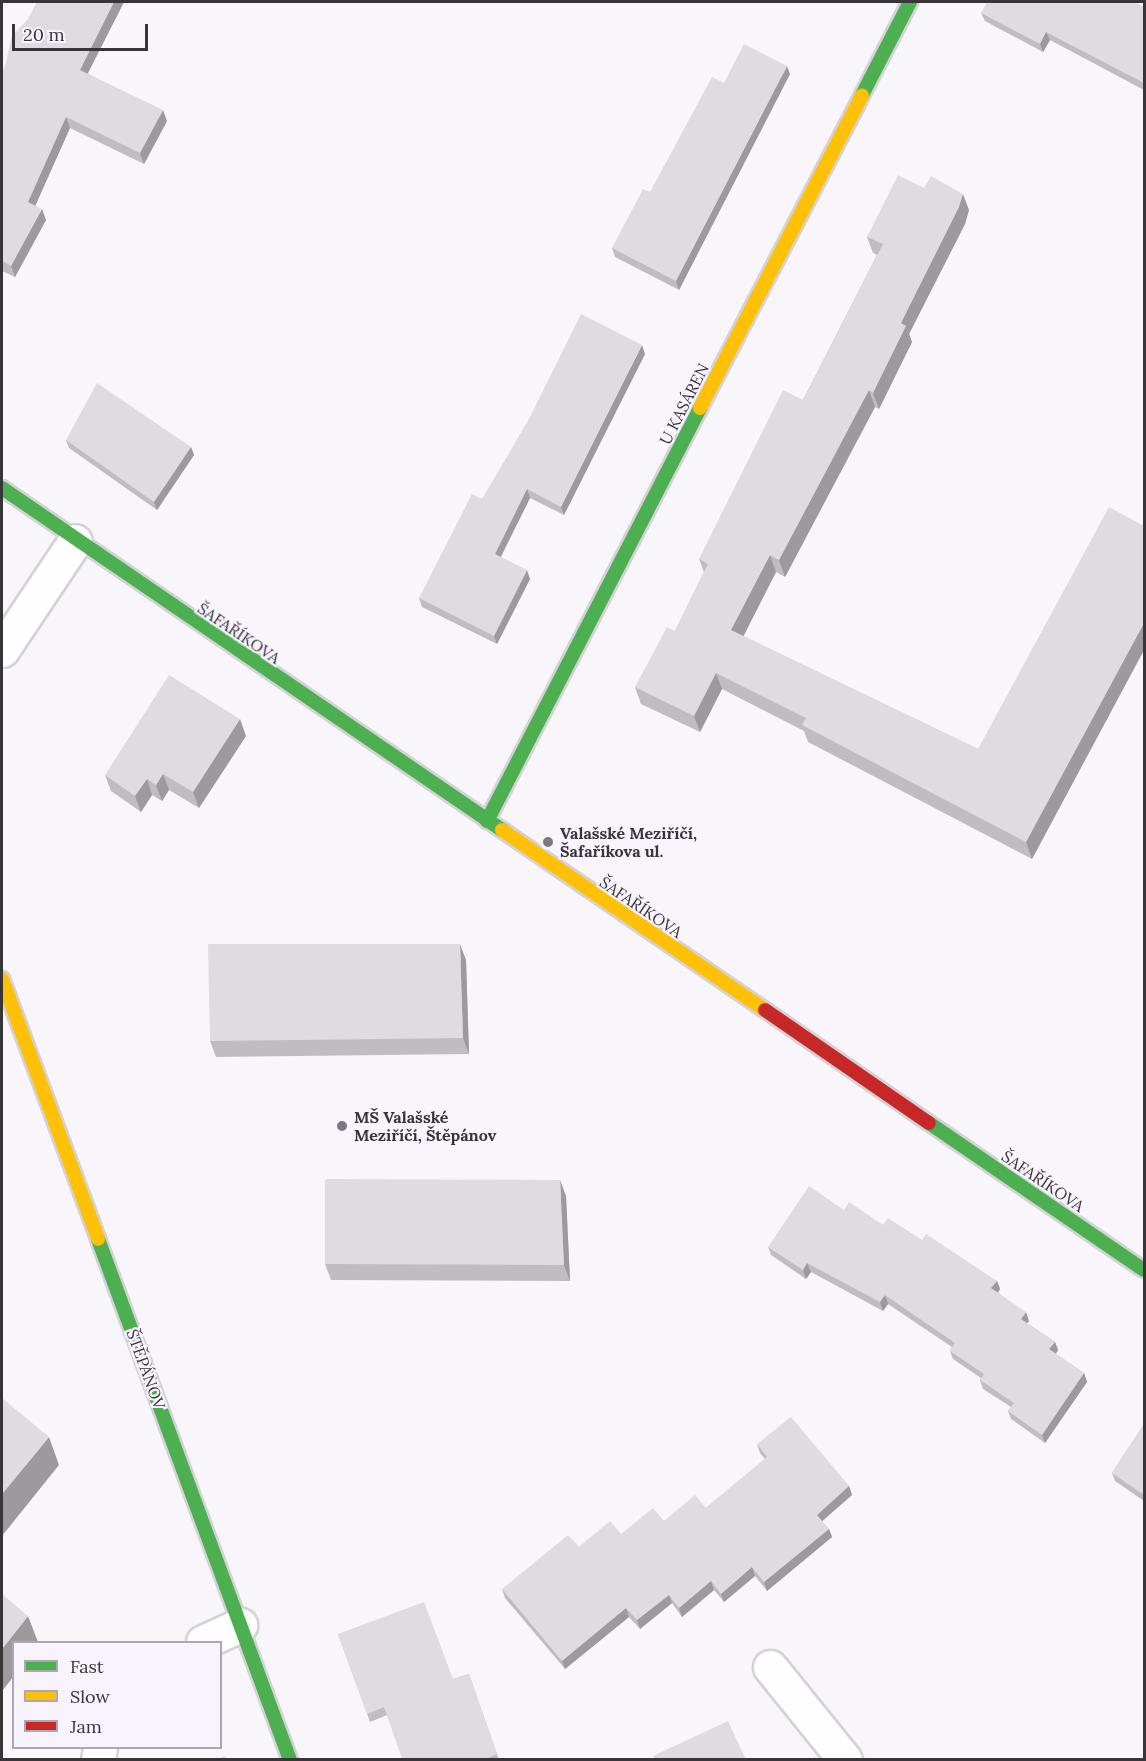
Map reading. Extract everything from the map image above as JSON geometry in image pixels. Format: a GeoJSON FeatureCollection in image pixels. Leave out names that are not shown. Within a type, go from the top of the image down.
{"type":"FeatureCollection","features":[{"type":"Feature","properties":{"kind":"street","name":"U KASÁREN"},"geometry":{"type":"LineString","coordinates":[[487,821],[910,2]]}},
{"type":"Feature","properties":{"kind":"street","name":"ŠAFAŘÍKOVA"},"geometry":{"type":"LineString","coordinates":[[2,488],[75,541],[1144,1270]]}},
{"type":"Feature","properties":{"kind":"street"},"geometry":{"type":"LineString","coordinates":[[2,650],[75,541]]}},
{"type":"Feature","properties":{"kind":"street","name":"ŠTĚPÁNOV"},"geometry":{"type":"LineString","coordinates":[[2,979],[290,1760]]}},
{"type":"Feature","properties":{"kind":"street"},"geometry":{"type":"LineString","coordinates":[[205,1641],[240,1625]]}},
{"type":"Feature","properties":{"kind":"street"},"geometry":{"type":"LineString","coordinates":[[770,1667],[845,1760]]}},
{"type":"Feature","properties":{"kind":"building"},"geometry":{"type":"Polygon","coordinates":[[[37,2],[114,2],[80,70],[163,110],[140,153],[66,117],[28,202],[42,209],[11,266],[2,261],[2,74],[12,36],[28,19],[37,2]]]}},
{"type":"Feature","properties":{"kind":"building"},"geometry":{"type":"Polygon","coordinates":[[[987,2],[1134,2],[1144,7],[1144,83],[1046,32],[1040,44],[981,13],[987,2]]]}},
{"type":"Feature","properties":{"kind":"building"},"geometry":{"type":"Polygon","coordinates":[[[744,44],[787,66],[676,281],[612,248],[643,189],[650,192],[712,77],[724,83],[744,44]]]}},
{"type":"Feature","properties":{"kind":"building"},"geometry":{"type":"Polygon","coordinates":[[[898,175],[924,188],[931,176],[963,194],[959,207],[901,323],[906,326],[873,393],[869,390],[779,560],[770,555],[731,630],[978,749],[1109,507],[1144,526],[1144,623],[1026,842],[802,725],[806,718],[716,673],[694,716],[635,687],[667,627],[675,631],[708,564],[699,559],[783,390],[803,400],[883,244],[867,237],[898,175]]]}},
{"type":"Feature","properties":{"kind":"building"},"geometry":{"type":"Polygon","coordinates":[[[581,314],[642,345],[561,507],[527,489],[495,554],[527,570],[494,636],[419,598],[472,494],[482,499],[529,419],[581,314]]]}},
{"type":"Feature","properties":{"kind":"building"},"geometry":{"type":"Polygon","coordinates":[[[97,383],[191,447],[154,502],[66,440],[97,383]]]}},
{"type":"Feature","properties":{"kind":"building"},"geometry":{"type":"Polygon","coordinates":[[[169,675],[240,719],[193,792],[163,774],[156,785],[147,779],[135,796],[105,775],[169,675]]]}},
{"type":"Feature","properties":{"kind":"building"},"geometry":{"type":"Polygon","coordinates":[[[208,944],[460,944],[463,1038],[210,1041],[208,944]]]}},
{"type":"Feature","properties":{"kind":"building"},"geometry":{"type":"Polygon","coordinates":[[[325,1179],[560,1180],[564,1265],[325,1264],[325,1179]]]}},
{"type":"Feature","properties":{"kind":"building"},"geometry":{"type":"Polygon","coordinates":[[[809,1186],[844,1210],[849,1202],[883,1225],[888,1218],[922,1240],[926,1234],[997,1281],[991,1288],[1026,1312],[1021,1319],[1055,1342],[1049,1349],[1084,1373],[1042,1435],[1008,1411],[1014,1403],[980,1380],[984,1374],[950,1351],[955,1343],[885,1295],[880,1302],[807,1263],[803,1270],[768,1247],[809,1186]]]}},
{"type":"Feature","properties":{"kind":"building"},"geometry":{"type":"Polygon","coordinates":[[[2,1398],[49,1437],[2,1494],[2,1398]]]}},
{"type":"Feature","properties":{"kind":"building"},"geometry":{"type":"Polygon","coordinates":[[[791,1417],[849,1486],[817,1515],[829,1529],[764,1582],[752,1567],[721,1594],[711,1581],[679,1608],[669,1595],[637,1620],[626,1608],[562,1661],[502,1589],[568,1535],[579,1547],[610,1521],[621,1534],[653,1508],[664,1521],[695,1495],[706,1508],[767,1457],[757,1444],[791,1417]]]}},
{"type":"Feature","properties":{"kind":"building"},"geometry":{"type":"Polygon","coordinates":[[[1144,1424],[1144,1495],[1112,1473],[1144,1424]]]}},
{"type":"Feature","properties":{"kind":"building"},"geometry":{"type":"Polygon","coordinates":[[[2,1594],[28,1616],[2,1649],[2,1594]]]}},
{"type":"Feature","properties":{"kind":"building"},"geometry":{"type":"Polygon","coordinates":[[[424,1602],[453,1679],[469,1674],[497,1754],[483,1760],[403,1760],[384,1707],[367,1714],[338,1634],[424,1602]]]}},
{"type":"Feature","properties":{"kind":"building"},"geometry":{"type":"Polygon","coordinates":[[[728,1721],[746,1760],[655,1760],[653,1756],[728,1721]]]}},
{"type":"Feature","properties":{"kind":"building"},"geometry":{"type":"Polygon","coordinates":[[[225,1756],[226,1760],[214,1760],[225,1756]]]}},
{"type":"Feature","properties":{"kind":"traffic: fast"},"geometry":{"type":"LineString","coordinates":[[862,95],[910,2]]}},
{"type":"Feature","properties":{"kind":"traffic: fast"},"geometry":{"type":"LineString","coordinates":[[487,821],[700,408]]}},
{"type":"Feature","properties":{"kind":"traffic: fast"},"geometry":{"type":"LineString","coordinates":[[2,488],[502,830]]}},
{"type":"Feature","properties":{"kind":"traffic: fast"},"geometry":{"type":"LineString","coordinates":[[929,1123],[1144,1270]]}},
{"type":"Feature","properties":{"kind":"traffic: fast"},"geometry":{"type":"LineString","coordinates":[[98,1239],[290,1760]]}},
{"type":"Feature","properties":{"kind":"traffic: slow"},"geometry":{"type":"LineString","coordinates":[[700,408],[862,95]]}},
{"type":"Feature","properties":{"kind":"traffic: slow"},"geometry":{"type":"LineString","coordinates":[[502,830],[765,1010]]}},
{"type":"Feature","properties":{"kind":"traffic: slow"},"geometry":{"type":"LineString","coordinates":[[2,979],[98,1239]]}},
{"type":"Feature","properties":{"kind":"traffic: jam"},"geometry":{"type":"LineString","coordinates":[[765,1010],[929,1123]]}},
{"type":"Feature","properties":{"kind":"place","name":"Valašské Meziříčí, Šafaříkova ul."},"geometry":{"type":"Point","coordinates":[548,842]}},
{"type":"Feature","properties":{"kind":"place","name":"MŠ Valašské Meziříčí, Štěpánov"},"geometry":{"type":"Point","coordinates":[342,1126]}}]}
